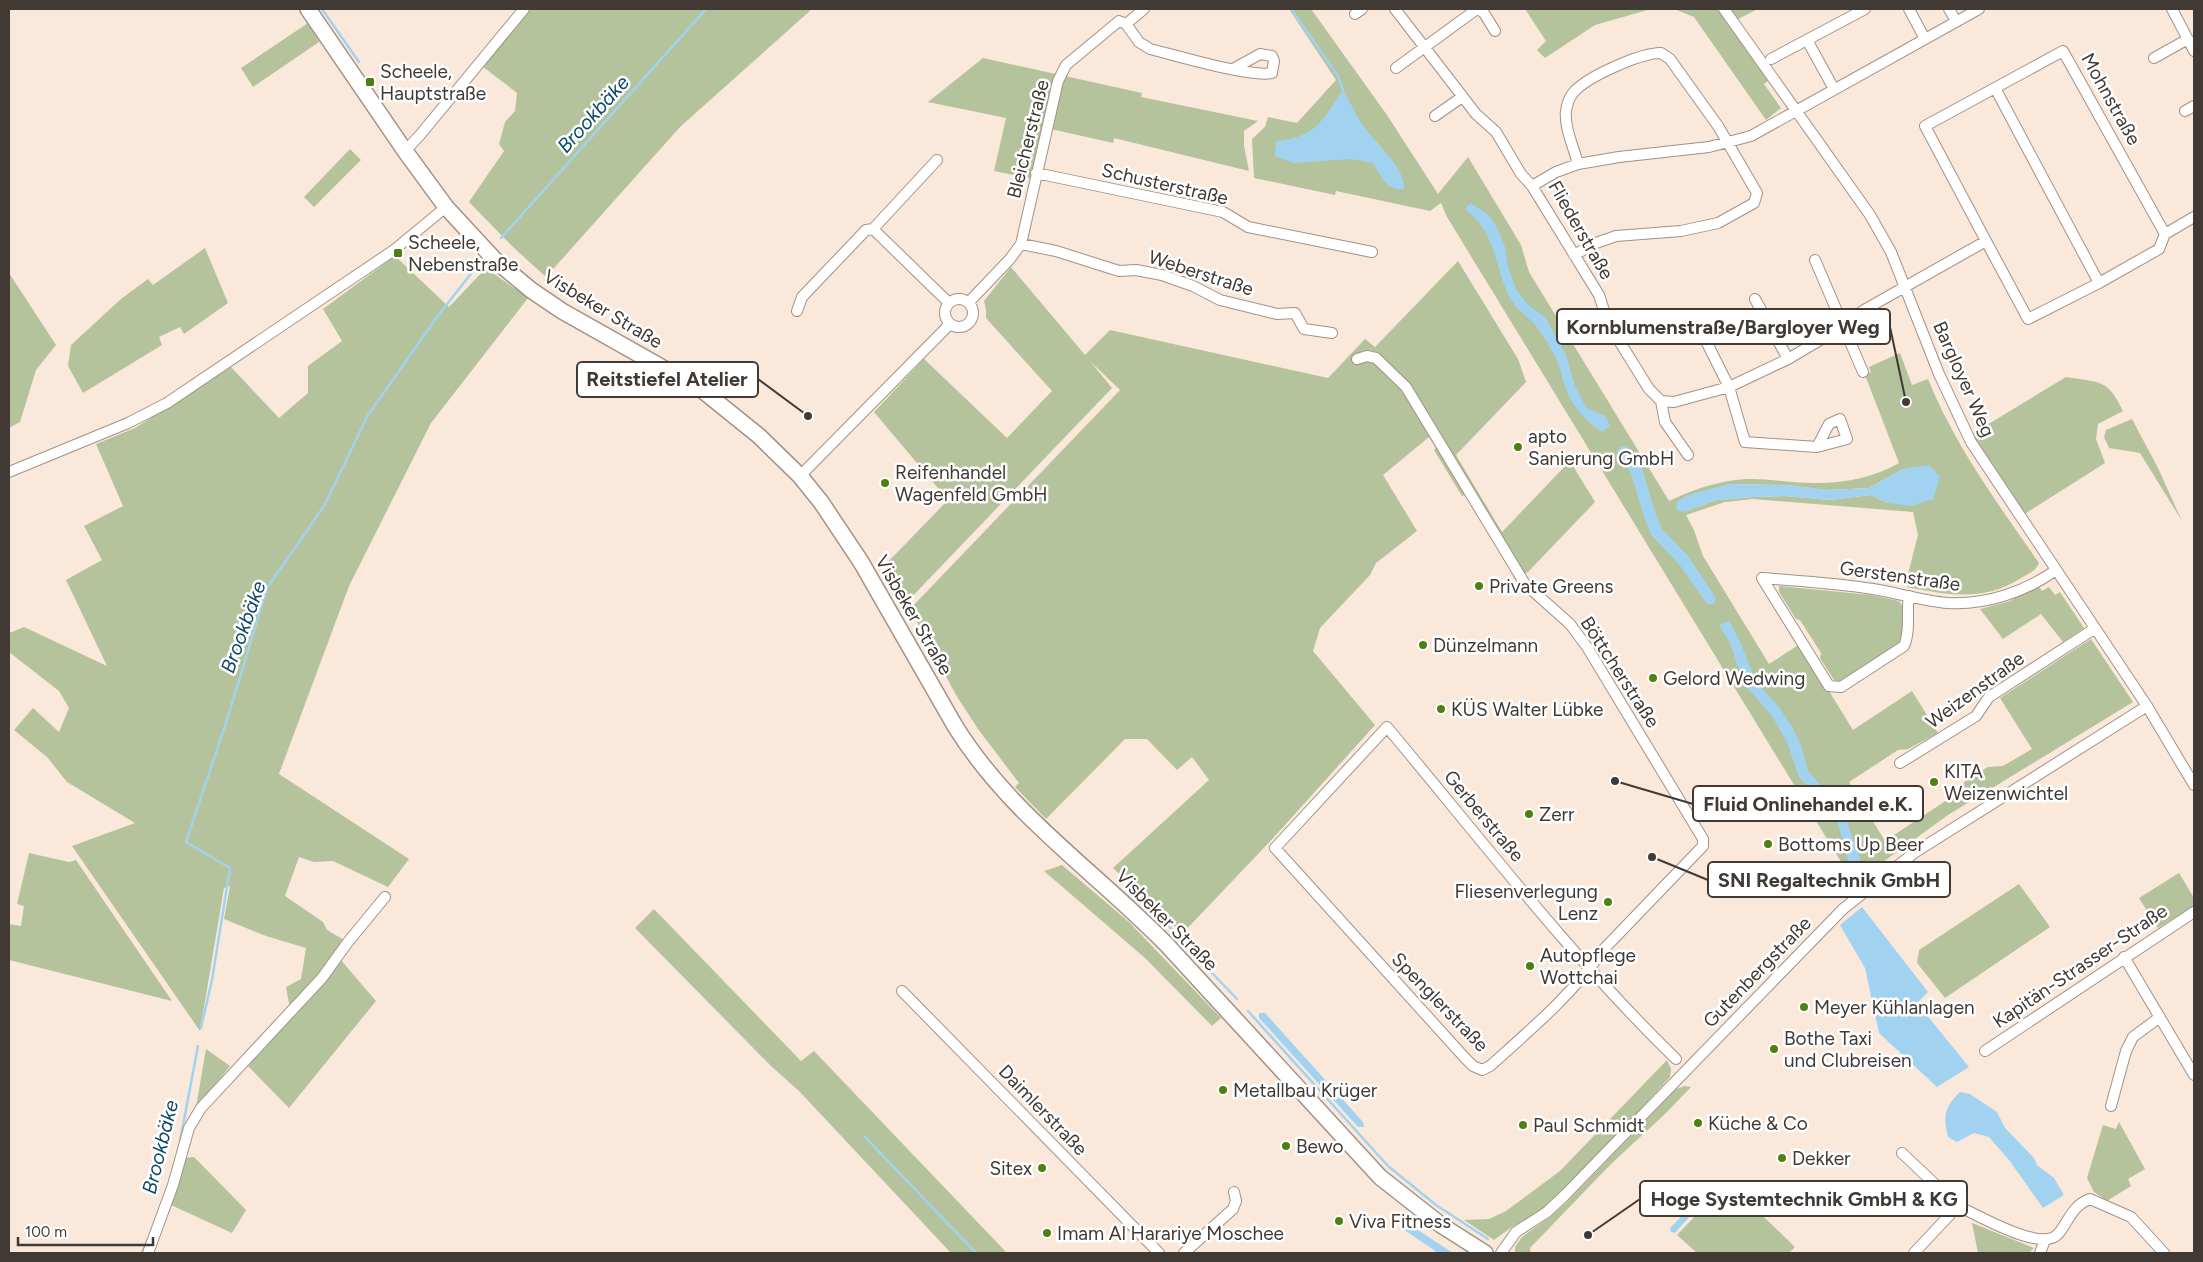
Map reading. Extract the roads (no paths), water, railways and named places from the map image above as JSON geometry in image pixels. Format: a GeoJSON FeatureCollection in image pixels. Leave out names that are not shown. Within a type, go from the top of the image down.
{"type":"FeatureCollection","features":[{"type":"Feature","properties":{"kind":"main road","name":"Visbeker Straße"},"geometry":{"type":"LineString","coordinates":[[308,9],[405,151],[446,207],[495,260],[531,290],[562,311],[702,390],[759,436],[800,476],[847,539],[955,726],[971,752],[995,783],[1039,828],[1140,917],[1380,1177],[1441,1225],[1485,1253]]}},
{"type":"Feature","properties":{"kind":"street"},"geometry":{"type":"LineString","coordinates":[[405,151],[524,9]]}},
{"type":"Feature","properties":{"kind":"street","name":"Bleicherstraße"},"geometry":{"type":"LineString","coordinates":[[969,302],[1010,259],[1021,244],[1058,81],[1066,65],[1118,22],[1126,24],[1144,9]]}},
{"type":"Feature","properties":{"kind":"street"},"geometry":{"type":"LineString","coordinates":[[1395,9],[1462,97],[1476,114],[1496,132],[1521,174],[1532,186]]}},
{"type":"Feature","properties":{"kind":"street"},"geometry":{"type":"LineString","coordinates":[[1396,68],[1478,9],[1484,13],[1495,31]]}},
{"type":"Feature","properties":{"kind":"street","name":"Bargloyer Weg"},"geometry":{"type":"LineString","coordinates":[[1724,9],[1870,215],[1891,252],[1958,417],[1989,471],[2094,629],[2148,706],[2194,785]]}},
{"type":"Feature","properties":{"kind":"street"},"geometry":{"type":"LineString","coordinates":[[1771,59],[1865,9]]}},
{"type":"Feature","properties":{"kind":"street"},"geometry":{"type":"LineString","coordinates":[[1909,9],[1925,39]]}},
{"type":"Feature","properties":{"kind":"street"},"geometry":{"type":"LineString","coordinates":[[1949,9],[1956,21]]}},
{"type":"Feature","properties":{"kind":"street","name":"Fliederstraße"},"geometry":{"type":"LineString","coordinates":[[1661,401],[1649,389],[1608,323],[1599,295],[1532,186],[1556,172],[1578,164],[1727,143],[1751,136],[1774,125],[1795,110],[1979,9]]}},
{"type":"Feature","properties":{"kind":"street"},"geometry":{"type":"LineString","coordinates":[[2172,9],[2194,51]]}},
{"type":"Feature","properties":{"kind":"street"},"geometry":{"type":"LineString","coordinates":[[1126,24],[1139,42],[1150,49],[1233,69]]}},
{"type":"Feature","properties":{"kind":"street"},"geometry":{"type":"LineString","coordinates":[[2154,58],[2188,39]]}},
{"type":"Feature","properties":{"kind":"street"},"geometry":{"type":"LineString","coordinates":[[1807,40],[1834,89]]}},
{"type":"Feature","properties":{"kind":"street","name":"Mohnstraße"},"geometry":{"type":"LineString","coordinates":[[2165,234],[2063,50],[1925,126],[2028,319],[2099,283],[2159,249],[2165,234],[2194,217]]}},
{"type":"Feature","properties":{"kind":"street"},"geometry":{"type":"LineString","coordinates":[[1574,255],[1596,243],[1616,236],[1681,231],[1718,223],[1754,203],[1757,193],[1718,126],[1670,59],[1664,54],[1657,53],[1622,63],[1582,85],[1573,93],[1566,108],[1566,120],[1578,164]]}},
{"type":"Feature","properties":{"kind":"street"},"geometry":{"type":"LineString","coordinates":[[1995,88],[2099,283]]}},
{"type":"Feature","properties":{"kind":"street"},"geometry":{"type":"LineString","coordinates":[[1435,116],[1462,97]]}},
{"type":"Feature","properties":{"kind":"street"},"geometry":{"type":"LineString","coordinates":[[797,311],[802,297],[866,230],[873,229],[937,160]]}},
{"type":"Feature","properties":{"kind":"street","name":"Schusterstraße"},"geometry":{"type":"LineString","coordinates":[[1036,173],[1223,212],[1248,228],[1372,252]]}},
{"type":"Feature","properties":{"kind":"street"},"geometry":{"type":"LineString","coordinates":[[9,472],[128,424],[167,403],[394,250],[446,207]]}},
{"type":"Feature","properties":{"kind":"street"},"geometry":{"type":"LineString","coordinates":[[873,229],[949,303]]}},
{"type":"Feature","properties":{"kind":"street"},"geometry":{"type":"LineString","coordinates":[[1688,455],[1665,422],[1661,401],[1674,402],[1729,387],[1788,359],[1864,310],[1986,241]]}},
{"type":"Feature","properties":{"kind":"street","name":"Weberstraße"},"geometry":{"type":"LineString","coordinates":[[1021,244],[1056,251],[1119,271],[1136,270],[1162,275],[1193,286],[1220,300],[1277,314],[1296,313],[1304,329],[1332,333]]}},
{"type":"Feature","properties":{"kind":"street"},"geometry":{"type":"LineString","coordinates":[[1815,260],[1863,372]]}},
{"type":"Feature","properties":{"kind":"street"},"geometry":{"type":"LineString","coordinates":[[961,298],[969,302],[974,314],[970,323],[958,327],[950,324],[945,311],[949,303],[961,298]]}},
{"type":"Feature","properties":{"kind":"street"},"geometry":{"type":"LineString","coordinates":[[1755,298],[1788,359]]}},
{"type":"Feature","properties":{"kind":"street"},"geometry":{"type":"LineString","coordinates":[[800,476],[950,324]]}},
{"type":"Feature","properties":{"kind":"street"},"geometry":{"type":"LineString","coordinates":[[1698,325],[1729,387],[1745,442],[1817,447]]}},
{"type":"Feature","properties":{"kind":"street","name":"Böttcherstraße"},"geometry":{"type":"LineString","coordinates":[[1357,359],[1367,356],[1376,358],[1406,387],[1525,584],[1570,624],[1587,647],[1703,839],[1702,846],[1603,950],[1590,969]]}},
{"type":"Feature","properties":{"kind":"street","name":"Gerstenstraße"},"geometry":{"type":"LineString","coordinates":[[1909,596],[1907,609],[1908,637],[1904,646],[1841,686],[1829,686],[1762,578],[1838,584],[1909,596],[1946,603],[1968,603],[1987,600],[2040,581],[2056,570]]}},
{"type":"Feature","properties":{"kind":"street","name":"Weizenstraße"},"geometry":{"type":"LineString","coordinates":[[1900,763],[1976,716],[1989,696],[2094,629]]}},
{"type":"Feature","properties":{"kind":"street","name":"Gutenbergstraße"},"geometry":{"type":"LineString","coordinates":[[1501,1253],[1516,1232],[1547,1212],[1565,1195],[1853,900],[1914,853],[2148,706]]}},
{"type":"Feature","properties":{"kind":"street","name":"Gerberstraße"},"geometry":{"type":"LineString","coordinates":[[1275,848],[1387,727],[1590,969],[1635,1019],[1676,1059]]}},
{"type":"Feature","properties":{"kind":"street","name":"Spenglerstraße"},"geometry":{"type":"LineString","coordinates":[[1275,848],[1465,1058],[1473,1066],[1482,1070],[1490,1066],[1514,1044],[1590,969]]}},
{"type":"Feature","properties":{"kind":"street"},"geometry":{"type":"LineString","coordinates":[[148,1253],[174,1185],[189,1128],[201,1108],[322,978],[348,942],[385,897]]}},
{"type":"Feature","properties":{"kind":"street","name":"Kapitän-Strasser-Straße"},"geometry":{"type":"LineString","coordinates":[[1985,1051],[2194,912]]}},
{"type":"Feature","properties":{"kind":"street"},"geometry":{"type":"LineString","coordinates":[[2124,957],[2194,1074]]}},
{"type":"Feature","properties":{"kind":"street","name":"Daimlerstraße"},"geometry":{"type":"LineString","coordinates":[[902,990],[1158,1253]]}},
{"type":"Feature","properties":{"kind":"street"},"geometry":{"type":"LineString","coordinates":[[2112,1106],[2126,1051],[2133,1037],[2160,1017]]}},
{"type":"Feature","properties":{"kind":"street"},"geometry":{"type":"LineString","coordinates":[[1902,1153],[1958,1206],[2031,1239],[2045,1240],[2058,1235],[2078,1205],[2090,1199],[2131,1217],[2164,1253]]}},
{"type":"Feature","properties":{"kind":"street"},"geometry":{"type":"LineString","coordinates":[[1184,1253],[1233,1209],[1236,1201],[1234,1192]]}},
{"type":"Feature","properties":{"kind":"street"},"geometry":{"type":"LineString","coordinates":[[1914,1253],[1958,1206]]}},
{"type":"Feature","properties":{"kind":"street"},"geometry":{"type":"LineString","coordinates":[[2040,1253],[2045,1240]]}},
{"type":"Feature","properties":{"kind":"water"},"geometry":{"type":"Polygon","coordinates":[[[1343,90],[1365,129],[1400,172],[1404,189],[1388,185],[1373,163],[1351,159],[1293,163],[1275,156],[1276,141],[1300,136],[1317,126],[1343,90]]]}},
{"type":"Feature","properties":{"kind":"water"},"geometry":{"type":"Polygon","coordinates":[[[1470,203],[1489,215],[1498,229],[1505,247],[1508,267],[1516,289],[1527,304],[1545,317],[1566,355],[1575,386],[1586,407],[1605,416],[1610,426],[1602,432],[1585,419],[1576,408],[1565,386],[1558,363],[1546,340],[1509,296],[1489,239],[1483,228],[1465,209],[1470,203]]]}},
{"type":"Feature","properties":{"kind":"water"},"geometry":{"type":"Polygon","coordinates":[[[1621,446],[1627,446],[1642,468],[1662,529],[1688,556],[1716,598],[1714,604],[1707,604],[1679,564],[1652,536],[1645,520],[1631,473],[1617,452],[1621,446]]]}},
{"type":"Feature","properties":{"kind":"water"},"geometry":{"type":"Polygon","coordinates":[[[1929,465],[1940,477],[1933,499],[1911,506],[1888,503],[1871,495],[1830,500],[1784,496],[1717,500],[1683,512],[1677,510],[1676,503],[1685,496],[1728,484],[1786,485],[1828,490],[1869,488],[1903,469],[1929,465]]]}},
{"type":"Feature","properties":{"kind":"water"},"geometry":{"type":"Polygon","coordinates":[[[1729,621],[1739,639],[1756,682],[1778,706],[1791,725],[1801,745],[1808,771],[1827,793],[1820,799],[1799,777],[1787,742],[1772,716],[1744,684],[1730,643],[1719,625],[1729,621]]]}},
{"type":"Feature","properties":{"kind":"water"},"geometry":{"type":"Polygon","coordinates":[[[1834,801],[1846,819],[1863,868],[1857,874],[1851,871],[1838,824],[1826,805],[1834,801]]]}},
{"type":"Feature","properties":{"kind":"water"},"geometry":{"type":"Polygon","coordinates":[[[1862,907],[1928,992],[1917,1003],[1969,1067],[1937,1087],[1879,1033],[1865,968],[1840,925],[1862,907]]]}},
{"type":"Feature","properties":{"kind":"water"},"geometry":{"type":"Polygon","coordinates":[[[1259,1013],[1265,1013],[1363,1122],[1364,1127],[1358,1127],[1259,1018],[1259,1013]]]}},
{"type":"Feature","properties":{"kind":"water"},"geometry":{"type":"Polygon","coordinates":[[[1960,1092],[1970,1094],[1997,1112],[2005,1128],[2034,1158],[2037,1165],[2054,1178],[2064,1195],[2043,1208],[2009,1160],[1989,1137],[1974,1133],[1957,1142],[1948,1137],[1946,1113],[1960,1092]]]}},
{"type":"Feature","properties":{"kind":"water"},"geometry":{"type":"Polygon","coordinates":[[[1688,1210],[1692,1214],[1675,1233],[1671,1232],[1670,1228],[1688,1210]]]}},
{"type":"Feature","properties":{"kind":"water"},"geometry":{"type":"Polygon","coordinates":[[[1406,1223],[1453,1253],[1438,1253],[1406,1231],[1404,1227],[1406,1223]]]}},
{"type":"Feature","properties":{"kind":"waterway"},"geometry":{"type":"LineString","coordinates":[[322,9],[359,62]]}},
{"type":"Feature","properties":{"kind":"waterway","name":"Brookbäke"},"geometry":{"type":"LineString","coordinates":[[501,238],[706,9]]}},
{"type":"Feature","properties":{"kind":"waterway"},"geometry":{"type":"LineString","coordinates":[[1291,9],[1338,76],[1343,90]]}},
{"type":"Feature","properties":{"kind":"waterway","name":"Brookbäke"},"geometry":{"type":"LineString","coordinates":[[201,1028],[212,980],[230,868],[186,842],[227,720],[267,588],[324,506],[368,415],[437,317],[481,261]]}},
{"type":"Feature","properties":{"kind":"waterway"},"geometry":{"type":"LineString","coordinates":[[1127,886],[1148,904],[1202,961]]}},
{"type":"Feature","properties":{"kind":"waterway"},"geometry":{"type":"LineString","coordinates":[[1212,973],[1237,999]]}},
{"type":"Feature","properties":{"kind":"waterway"},"geometry":{"type":"LineString","coordinates":[[1248,1011],[1388,1166],[1436,1205],[1488,1239]]}},
{"type":"Feature","properties":{"kind":"waterway","name":"Brookbäke"},"geometry":{"type":"LineString","coordinates":[[180,1141],[198,1046]]}},
{"type":"Feature","properties":{"kind":"waterway"},"geometry":{"type":"LineString","coordinates":[[864,1136],[976,1253]]}},
{"type":"Feature","properties":{"kind":"waterway","name":"Brookbäke"},"geometry":{"type":"LineString","coordinates":[[142,1253],[147,1241]]}},
{"type":"Feature","properties":{"kind":"place","name":"Scheele, Hauptstraße"},"geometry":{"type":"Point","coordinates":[370,82]}},
{"type":"Feature","properties":{"kind":"place","name":"Scheele, Nebenstraße"},"geometry":{"type":"Point","coordinates":[398,253]}},
{"type":"Feature","properties":{"kind":"place","name":"Kornblumenstraße/Bargloyer Weg"},"geometry":{"type":"Point","coordinates":[1906,402]}},
{"type":"Feature","properties":{"kind":"place","name":"Reitstiefel Atelier"},"geometry":{"type":"Point","coordinates":[808,416]}},
{"type":"Feature","properties":{"kind":"place","name":"apto Sanierung GmbH"},"geometry":{"type":"Point","coordinates":[1518,447]}},
{"type":"Feature","properties":{"kind":"place","name":"Reifenhandel Wagenfeld GmbH"},"geometry":{"type":"Point","coordinates":[885,483]}},
{"type":"Feature","properties":{"kind":"place","name":"Private Greens"},"geometry":{"type":"Point","coordinates":[1479,586]}},
{"type":"Feature","properties":{"kind":"place","name":"Dünzelmann"},"geometry":{"type":"Point","coordinates":[1423,645]}},
{"type":"Feature","properties":{"kind":"place","name":"Gelord Wedwing"},"geometry":{"type":"Point","coordinates":[1653,678]}},
{"type":"Feature","properties":{"kind":"place","name":"KÜS Walter Lübke"},"geometry":{"type":"Point","coordinates":[1441,709]}},
{"type":"Feature","properties":{"kind":"place","name":"Fluid Onlinehandel e.K."},"geometry":{"type":"Point","coordinates":[1615,781]}},
{"type":"Feature","properties":{"kind":"place","name":"KITA Weizenwichtel"},"geometry":{"type":"Point","coordinates":[1934,782]}},
{"type":"Feature","properties":{"kind":"place","name":"Zerr"},"geometry":{"type":"Point","coordinates":[1529,814]}},
{"type":"Feature","properties":{"kind":"place","name":"Bottoms Up Beer"},"geometry":{"type":"Point","coordinates":[1768,844]}},
{"type":"Feature","properties":{"kind":"place","name":"SNI Regaltechnik GmbH"},"geometry":{"type":"Point","coordinates":[1652,857]}},
{"type":"Feature","properties":{"kind":"place","name":"Fliesenverlegung Lenz"},"geometry":{"type":"Point","coordinates":[1608,902]}},
{"type":"Feature","properties":{"kind":"place","name":"Autopflege Wottchai"},"geometry":{"type":"Point","coordinates":[1530,966]}},
{"type":"Feature","properties":{"kind":"place","name":"Meyer Kühlanlagen"},"geometry":{"type":"Point","coordinates":[1804,1007]}},
{"type":"Feature","properties":{"kind":"place","name":"Bothe Taxi und Clubreisen"},"geometry":{"type":"Point","coordinates":[1774,1049]}},
{"type":"Feature","properties":{"kind":"place","name":"Metallbau Krüger"},"geometry":{"type":"Point","coordinates":[1223,1090]}},
{"type":"Feature","properties":{"kind":"place","name":"Küche & Co"},"geometry":{"type":"Point","coordinates":[1698,1123]}},
{"type":"Feature","properties":{"kind":"place","name":"Paul Schmidt"},"geometry":{"type":"Point","coordinates":[1523,1125]}},
{"type":"Feature","properties":{"kind":"place","name":"Bewo"},"geometry":{"type":"Point","coordinates":[1286,1146]}},
{"type":"Feature","properties":{"kind":"place","name":"Dekker"},"geometry":{"type":"Point","coordinates":[1782,1158]}},
{"type":"Feature","properties":{"kind":"place","name":"Sitex"},"geometry":{"type":"Point","coordinates":[1042,1168]}},
{"type":"Feature","properties":{"kind":"place","name":"Viva Fitness"},"geometry":{"type":"Point","coordinates":[1339,1221]}},
{"type":"Feature","properties":{"kind":"place","name":"Imam Al Harariye Moschee"},"geometry":{"type":"Point","coordinates":[1047,1233]}},
{"type":"Feature","properties":{"kind":"place","name":"Hoge Systemtechnik GmbH & KG"},"geometry":{"type":"Point","coordinates":[1588,1235]}}]}
